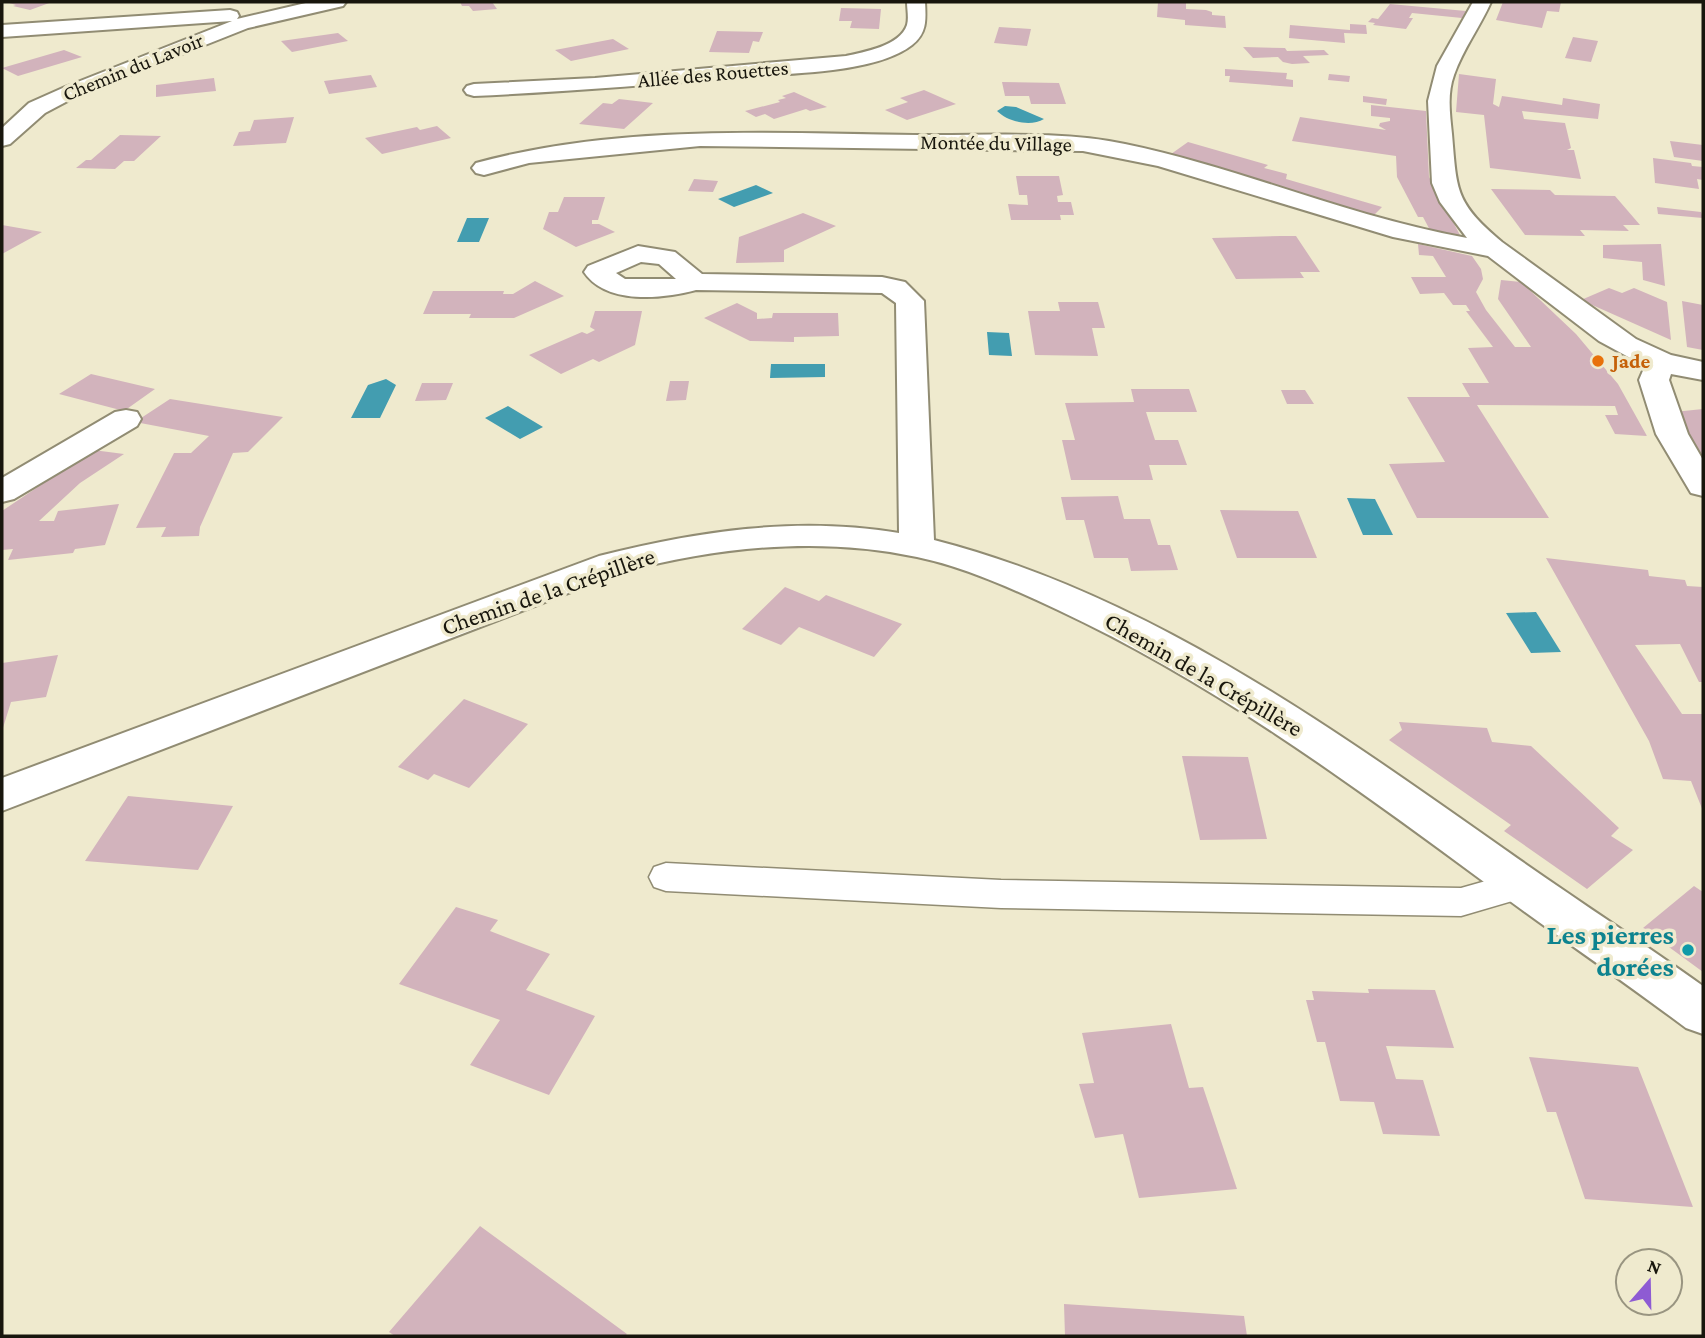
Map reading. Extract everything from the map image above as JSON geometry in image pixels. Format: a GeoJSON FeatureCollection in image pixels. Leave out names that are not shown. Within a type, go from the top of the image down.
{"type":"FeatureCollection","features":[{"type":"Feature","properties":{"kind":"street"},"geometry":{"type":"LineString","coordinates":[[204,2],[275,14]]}},
{"type":"Feature","properties":{"kind":"street","name":"Chemin du Lavoir"},"geometry":{"type":"LineString","coordinates":[[2,139],[37,108],[51,100],[224,30],[275,14],[337,2]]}},
{"type":"Feature","properties":{"kind":"street","name":"Allée des Rouettes"},"geometry":{"type":"LineString","coordinates":[[474,90],[596,84],[846,62],[883,51],[907,38],[917,25],[916,2]]}},
{"type":"Feature","properties":{"kind":"street"},"geometry":{"type":"LineString","coordinates":[[1482,2],[1440,88],[1444,184],[1455,205],[1471,227],[1496,250],[1559,295],[1594,326],[1647,358],[1703,371]]}},
{"type":"Feature","properties":{"kind":"street","name":"Chemin du Lavoir"},"geometry":{"type":"LineString","coordinates":[[2,31],[275,14]]}},
{"type":"Feature","properties":{"kind":"street","name":"Montée du Village"},"geometry":{"type":"LineString","coordinates":[[484,168],[528,156],[700,139],[1083,144],[1169,161],[1355,219],[1470,247],[1496,250]]}},
{"type":"Feature","properties":{"kind":"street"},"geometry":{"type":"LineString","coordinates":[[695,282],[882,285],[896,288],[910,301],[917,547]]}},
{"type":"Feature","properties":{"kind":"street"},"geometry":{"type":"LineString","coordinates":[[1661,363],[1654,380],[1672,434],[1703,486]]}},
{"type":"Feature","properties":{"kind":"street"},"geometry":{"type":"LineString","coordinates":[[2,492],[126,419]]}},
{"type":"Feature","properties":{"kind":"street","name":"Chemin de la Crépillère"},"geometry":{"type":"LineString","coordinates":[[2,794],[356,659],[636,557],[696,545],[765,537],[844,537],[917,547],[979,564],[1103,614],[1178,653],[1323,744],[1703,1013]]}},
{"type":"Feature","properties":{"kind":"lane"},"geometry":{"type":"LineString","coordinates":[[666,877],[1001,894],[1461,902],[1521,885]]}},
{"type":"Feature","properties":{"kind":"water"},"geometry":{"type":"Polygon","coordinates":[[[1005,106],[1016,107],[1044,119],[1033,123],[1013,120],[997,111],[1005,106]]]}},
{"type":"Feature","properties":{"kind":"water"},"geometry":{"type":"Polygon","coordinates":[[[756,185],[773,193],[734,207],[718,199],[756,185]]]}},
{"type":"Feature","properties":{"kind":"water"},"geometry":{"type":"Polygon","coordinates":[[[467,218],[489,218],[479,242],[457,242],[467,218]]]}},
{"type":"Feature","properties":{"kind":"water"},"geometry":{"type":"Polygon","coordinates":[[[987,332],[1009,333],[1012,356],[989,355],[987,332]]]}},
{"type":"Feature","properties":{"kind":"water"},"geometry":{"type":"Polygon","coordinates":[[[771,364],[825,364],[825,377],[770,378],[771,364]]]}},
{"type":"Feature","properties":{"kind":"water"},"geometry":{"type":"Polygon","coordinates":[[[386,379],[396,385],[380,418],[351,418],[368,385],[386,379]]]}},
{"type":"Feature","properties":{"kind":"water"},"geometry":{"type":"Polygon","coordinates":[[[508,406],[543,427],[520,439],[485,418],[508,406]]]}},
{"type":"Feature","properties":{"kind":"water"},"geometry":{"type":"Polygon","coordinates":[[[1347,498],[1375,499],[1393,535],[1363,535],[1347,498]]]}},
{"type":"Feature","properties":{"kind":"water"},"geometry":{"type":"Polygon","coordinates":[[[1536,612],[1561,652],[1531,653],[1506,613],[1536,612]]]}},
{"type":"Feature","properties":{"kind":"building"},"geometry":{"type":"Polygon","coordinates":[[[6,2],[52,2],[30,10],[6,2]]]}},
{"type":"Feature","properties":{"kind":"building"},"geometry":{"type":"Polygon","coordinates":[[[460,2],[492,2],[497,9],[473,11],[469,6],[462,6],[460,2]]]}},
{"type":"Feature","properties":{"kind":"building"},"geometry":{"type":"Polygon","coordinates":[[[1158,2],[1186,2],[1186,9],[1206,10],[1212,12],[1212,15],[1225,16],[1226,28],[1185,25],[1185,20],[1157,17],[1158,2]]]}},
{"type":"Feature","properties":{"kind":"building"},"geometry":{"type":"Polygon","coordinates":[[[1503,2],[1561,2],[1559,12],[1547,11],[1542,28],[1496,20],[1503,2]]]}},
{"type":"Feature","properties":{"kind":"building"},"geometry":{"type":"Polygon","coordinates":[[[1390,4],[1466,11],[1462,18],[1412,13],[1409,18],[1413,18],[1406,29],[1368,22],[1372,18],[1378,19],[1390,4]]]}},
{"type":"Feature","properties":{"kind":"building"},"geometry":{"type":"Polygon","coordinates":[[[841,8],[881,9],[879,29],[850,28],[852,21],[839,21],[841,8]]]}},
{"type":"Feature","properties":{"kind":"building"},"geometry":{"type":"Polygon","coordinates":[[[1350,24],[1366,25],[1367,34],[1344,33],[1345,43],[1289,38],[1290,25],[1350,30],[1350,24]]]}},
{"type":"Feature","properties":{"kind":"building"},"geometry":{"type":"Polygon","coordinates":[[[999,27],[1031,29],[1027,46],[994,43],[999,27]]]}},
{"type":"Feature","properties":{"kind":"building"},"geometry":{"type":"Polygon","coordinates":[[[717,31],[763,32],[759,42],[753,41],[749,53],[709,52],[717,31]]]}},
{"type":"Feature","properties":{"kind":"building"},"geometry":{"type":"Polygon","coordinates":[[[338,33],[348,41],[292,52],[281,41],[338,33]]]}},
{"type":"Feature","properties":{"kind":"building"},"geometry":{"type":"Polygon","coordinates":[[[1573,37],[1598,41],[1591,62],[1565,58],[1573,37]]]}},
{"type":"Feature","properties":{"kind":"building"},"geometry":{"type":"Polygon","coordinates":[[[613,39],[629,49],[571,61],[555,50],[613,39]]]}},
{"type":"Feature","properties":{"kind":"building"},"geometry":{"type":"Polygon","coordinates":[[[1243,47],[1285,48],[1287,51],[1324,50],[1329,55],[1303,56],[1310,63],[1292,64],[1283,62],[1278,57],[1253,58],[1243,47]]]}},
{"type":"Feature","properties":{"kind":"building"},"geometry":{"type":"Polygon","coordinates":[[[64,50],[82,57],[18,76],[2,68],[64,50]]]}},
{"type":"Feature","properties":{"kind":"building"},"geometry":{"type":"Polygon","coordinates":[[[1225,69],[1287,73],[1286,79],[1293,80],[1293,87],[1229,82],[1230,76],[1225,76],[1225,69]]]}},
{"type":"Feature","properties":{"kind":"building"},"geometry":{"type":"Polygon","coordinates":[[[1329,74],[1350,76],[1349,82],[1328,80],[1329,74]]]}},
{"type":"Feature","properties":{"kind":"building"},"geometry":{"type":"Polygon","coordinates":[[[1459,74],[1496,79],[1493,104],[1499,107],[1502,96],[1562,105],[1563,98],[1600,104],[1598,119],[1522,111],[1524,119],[1565,123],[1571,148],[1567,150],[1574,150],[1581,179],[1490,168],[1484,115],[1456,112],[1459,74]]]}},
{"type":"Feature","properties":{"kind":"building"},"geometry":{"type":"Polygon","coordinates":[[[371,75],[377,87],[329,94],[324,81],[371,75]]]}},
{"type":"Feature","properties":{"kind":"building"},"geometry":{"type":"Polygon","coordinates":[[[214,78],[216,91],[156,97],[156,85],[214,78]]]}},
{"type":"Feature","properties":{"kind":"building"},"geometry":{"type":"Polygon","coordinates":[[[1002,82],[1059,83],[1066,104],[1031,104],[1029,96],[1005,96],[1002,82]]]}},
{"type":"Feature","properties":{"kind":"building"},"geometry":{"type":"Polygon","coordinates":[[[924,90],[956,104],[907,120],[885,110],[908,102],[900,98],[924,90]]]}},
{"type":"Feature","properties":{"kind":"building"},"geometry":{"type":"Polygon","coordinates":[[[794,92],[827,107],[810,111],[806,109],[774,119],[765,114],[756,117],[745,111],[780,102],[778,100],[786,98],[782,96],[794,92]]]}},
{"type":"Feature","properties":{"kind":"building"},"geometry":{"type":"Polygon","coordinates":[[[1363,96],[1387,99],[1386,105],[1363,102],[1363,96]]]}},
{"type":"Feature","properties":{"kind":"building"},"geometry":{"type":"Polygon","coordinates":[[[619,99],[653,103],[624,129],[579,124],[603,103],[612,104],[619,99]]]}},
{"type":"Feature","properties":{"kind":"building"},"geometry":{"type":"Polygon","coordinates":[[[1371,105],[1426,111],[1429,177],[1461,237],[1431,232],[1423,217],[1418,217],[1397,177],[1396,156],[1292,141],[1300,117],[1386,130],[1379,126],[1380,123],[1390,121],[1390,118],[1371,116],[1371,105]]]}},
{"type":"Feature","properties":{"kind":"building"},"geometry":{"type":"Polygon","coordinates":[[[294,117],[286,143],[233,146],[239,132],[250,131],[254,120],[294,117]]]}},
{"type":"Feature","properties":{"kind":"building"},"geometry":{"type":"Polygon","coordinates":[[[437,126],[451,138],[382,154],[365,138],[417,127],[420,130],[437,126]]]}},
{"type":"Feature","properties":{"kind":"building"},"geometry":{"type":"Polygon","coordinates":[[[120,135],[161,136],[134,161],[124,161],[115,169],[76,168],[86,160],[91,160],[120,135]]]}},
{"type":"Feature","properties":{"kind":"building"},"geometry":{"type":"Polygon","coordinates":[[[1670,141],[1703,145],[1703,161],[1674,157],[1670,141]]]}},
{"type":"Feature","properties":{"kind":"building"},"geometry":{"type":"Polygon","coordinates":[[[1188,142],[1268,165],[1264,168],[1287,174],[1286,179],[1382,207],[1370,219],[1164,159],[1188,142]]]}},
{"type":"Feature","properties":{"kind":"building"},"geometry":{"type":"Polygon","coordinates":[[[1653,158],[1703,167],[1703,180],[1697,179],[1699,189],[1655,183],[1653,158]]]}},
{"type":"Feature","properties":{"kind":"building"},"geometry":{"type":"Polygon","coordinates":[[[1016,176],[1059,176],[1063,195],[1057,196],[1058,202],[1071,202],[1074,215],[1060,215],[1061,220],[1011,220],[1008,204],[1028,205],[1027,195],[1019,195],[1016,176]]]}},
{"type":"Feature","properties":{"kind":"building"},"geometry":{"type":"Polygon","coordinates":[[[694,179],[718,181],[713,192],[688,191],[694,179]]]}},
{"type":"Feature","properties":{"kind":"building"},"geometry":{"type":"Polygon","coordinates":[[[1491,189],[1550,190],[1555,195],[1615,196],[1640,225],[1623,225],[1629,231],[1580,230],[1585,236],[1525,235],[1491,189]]]}},
{"type":"Feature","properties":{"kind":"building"},"geometry":{"type":"Polygon","coordinates":[[[564,197],[605,197],[598,220],[592,220],[592,224],[599,224],[615,232],[576,247],[543,229],[549,212],[558,212],[564,197]]]}},
{"type":"Feature","properties":{"kind":"building"},"geometry":{"type":"Polygon","coordinates":[[[1657,207],[1701,212],[1703,218],[1658,214],[1657,207]]]}},
{"type":"Feature","properties":{"kind":"building"},"geometry":{"type":"Polygon","coordinates":[[[803,213],[836,226],[784,250],[784,262],[736,263],[739,237],[803,213]]]}},
{"type":"Feature","properties":{"kind":"building"},"geometry":{"type":"Polygon","coordinates":[[[2,225],[42,232],[2,254],[2,225]]]}},
{"type":"Feature","properties":{"kind":"building"},"geometry":{"type":"Polygon","coordinates":[[[1296,236],[1320,272],[1300,272],[1304,278],[1236,279],[1212,238],[1296,236]]]}},
{"type":"Feature","properties":{"kind":"building"},"geometry":{"type":"Polygon","coordinates":[[[1418,244],[1472,256],[1481,269],[1483,279],[1476,292],[1486,310],[1515,347],[1531,347],[1498,299],[1501,280],[1521,282],[1576,334],[1618,384],[1647,436],[1615,434],[1605,415],[1618,415],[1615,406],[1477,405],[1549,518],[1417,518],[1389,464],[1445,462],[1407,397],[1470,397],[1462,383],[1489,383],[1468,348],[1493,347],[1466,311],[1470,311],[1466,305],[1453,305],[1444,293],[1420,294],[1411,277],[1446,277],[1433,256],[1419,255],[1418,244]]]}},
{"type":"Feature","properties":{"kind":"building"},"geometry":{"type":"Polygon","coordinates":[[[1661,244],[1665,286],[1643,280],[1642,262],[1603,258],[1603,245],[1661,244]]]}},
{"type":"Feature","properties":{"kind":"building"},"geometry":{"type":"Polygon","coordinates":[[[535,281],[564,296],[514,318],[469,318],[471,314],[423,314],[433,291],[504,291],[503,294],[513,294],[535,281]]]}},
{"type":"Feature","properties":{"kind":"building"},"geometry":{"type":"Polygon","coordinates":[[[1609,288],[1622,293],[1634,288],[1667,302],[1671,340],[1581,300],[1609,288]]]}},
{"type":"Feature","properties":{"kind":"building"},"geometry":{"type":"Polygon","coordinates":[[[1682,301],[1703,305],[1703,350],[1687,347],[1682,301]]]}},
{"type":"Feature","properties":{"kind":"building"},"geometry":{"type":"Polygon","coordinates":[[[1058,302],[1098,302],[1105,328],[1092,328],[1098,356],[1035,355],[1028,311],[1060,311],[1058,302]]]}},
{"type":"Feature","properties":{"kind":"building"},"geometry":{"type":"Polygon","coordinates":[[[737,303],[757,313],[757,319],[772,318],[773,313],[838,313],[839,336],[794,337],[794,342],[750,341],[704,318],[737,303]]]}},
{"type":"Feature","properties":{"kind":"building"},"geometry":{"type":"Polygon","coordinates":[[[595,311],[642,311],[635,345],[599,362],[593,359],[561,374],[529,355],[582,332],[587,334],[595,330],[590,327],[595,311]]]}},
{"type":"Feature","properties":{"kind":"building"},"geometry":{"type":"Polygon","coordinates":[[[91,374],[155,389],[124,411],[59,394],[91,374]]]}},
{"type":"Feature","properties":{"kind":"building"},"geometry":{"type":"Polygon","coordinates":[[[670,381],[689,381],[686,400],[666,401],[670,381]]]}},
{"type":"Feature","properties":{"kind":"building"},"geometry":{"type":"Polygon","coordinates":[[[422,383],[453,383],[446,400],[415,401],[422,383]]]}},
{"type":"Feature","properties":{"kind":"building"},"geometry":{"type":"Polygon","coordinates":[[[1131,389],[1189,389],[1197,412],[1146,412],[1155,440],[1178,440],[1187,465],[1149,465],[1153,480],[1071,480],[1062,440],[1075,440],[1065,403],[1134,402],[1131,389]]]}},
{"type":"Feature","properties":{"kind":"building"},"geometry":{"type":"Polygon","coordinates":[[[1281,390],[1305,390],[1314,404],[1287,404],[1281,390]]]}},
{"type":"Feature","properties":{"kind":"building"},"geometry":{"type":"Polygon","coordinates":[[[170,399],[283,417],[248,452],[233,453],[200,527],[199,536],[161,537],[166,527],[136,528],[174,453],[191,453],[209,436],[135,422],[170,399]]]}},
{"type":"Feature","properties":{"kind":"building"},"geometry":{"type":"Polygon","coordinates":[[[1703,409],[1703,465],[1674,412],[1703,409]]]}},
{"type":"Feature","properties":{"kind":"building"},"geometry":{"type":"Polygon","coordinates":[[[93,450],[124,454],[80,483],[39,521],[54,521],[58,511],[119,504],[105,545],[75,549],[73,553],[8,560],[13,549],[2,550],[2,511],[93,450]]]}},
{"type":"Feature","properties":{"kind":"building"},"geometry":{"type":"Polygon","coordinates":[[[1118,496],[1124,519],[1150,519],[1158,545],[1170,545],[1178,570],[1131,571],[1128,558],[1094,558],[1084,520],[1066,520],[1061,497],[1118,496]]]}},
{"type":"Feature","properties":{"kind":"building"},"geometry":{"type":"Polygon","coordinates":[[[1220,510],[1298,511],[1317,558],[1237,558],[1220,510]]]}},
{"type":"Feature","properties":{"kind":"building"},"geometry":{"type":"Polygon","coordinates":[[[1546,558],[1648,570],[1649,576],[1685,580],[1687,586],[1703,587],[1703,682],[1699,682],[1680,644],[1635,645],[1682,714],[1703,714],[1703,811],[1691,781],[1663,779],[1649,741],[1546,558]]]}},
{"type":"Feature","properties":{"kind":"building"},"geometry":{"type":"Polygon","coordinates":[[[785,587],[819,601],[826,595],[902,624],[874,657],[799,627],[781,645],[742,629],[785,587]]]}},
{"type":"Feature","properties":{"kind":"building"},"geometry":{"type":"Polygon","coordinates":[[[58,655],[46,697],[11,702],[2,731],[2,663],[58,655]]]}},
{"type":"Feature","properties":{"kind":"building"},"geometry":{"type":"Polygon","coordinates":[[[464,699],[528,724],[469,788],[434,774],[428,780],[398,767],[464,699]]]}},
{"type":"Feature","properties":{"kind":"building"},"geometry":{"type":"Polygon","coordinates":[[[1399,722],[1487,728],[1492,742],[1531,746],[1619,828],[1611,836],[1633,850],[1587,889],[1504,831],[1511,825],[1389,740],[1402,730],[1399,722]]]}},
{"type":"Feature","properties":{"kind":"building"},"geometry":{"type":"Polygon","coordinates":[[[1182,756],[1248,757],[1267,839],[1200,840],[1182,756]]]}},
{"type":"Feature","properties":{"kind":"building"},"geometry":{"type":"Polygon","coordinates":[[[128,796],[233,806],[198,870],[85,861],[128,796]]]}},
{"type":"Feature","properties":{"kind":"building","name":"Les pierres dorées"},"geometry":{"type":"Polygon","coordinates":[[[1694,886],[1703,892],[1703,972],[1643,928],[1694,886]]]}},
{"type":"Feature","properties":{"kind":"building"},"geometry":{"type":"Polygon","coordinates":[[[456,907],[498,920],[490,931],[550,954],[526,990],[595,1016],[549,1095],[470,1065],[500,1020],[399,984],[456,907]]]}},
{"type":"Feature","properties":{"kind":"building"},"geometry":{"type":"Polygon","coordinates":[[[1368,989],[1435,990],[1454,1048],[1386,1046],[1396,1079],[1423,1080],[1440,1136],[1383,1134],[1374,1102],[1340,1101],[1325,1042],[1317,1042],[1306,1000],[1314,1000],[1312,991],[1369,993],[1368,989]]]}},
{"type":"Feature","properties":{"kind":"building"},"geometry":{"type":"Polygon","coordinates":[[[1171,1024],[1189,1088],[1203,1087],[1237,1189],[1139,1198],[1123,1134],[1095,1138],[1079,1084],[1094,1083],[1082,1033],[1171,1024]]]}},
{"type":"Feature","properties":{"kind":"building"},"geometry":{"type":"Polygon","coordinates":[[[1529,1057],[1638,1067],[1693,1207],[1585,1199],[1556,1112],[1547,1112],[1529,1057]]]}},
{"type":"Feature","properties":{"kind":"building"},"geometry":{"type":"Polygon","coordinates":[[[480,1226],[627,1334],[395,1336],[389,1332],[480,1226]]]}},
{"type":"Feature","properties":{"kind":"building"},"geometry":{"type":"Polygon","coordinates":[[[1064,1304],[1244,1316],[1247,1336],[1065,1336],[1064,1304]]]}},
{"type":"Feature","properties":{"kind":"place","name":"Jade"},"geometry":{"type":"Point","coordinates":[1598,361]}},
{"type":"Feature","properties":{"kind":"place","name":"Les pierres dorées"},"geometry":{"type":"Point","coordinates":[1688,950]}}]}
